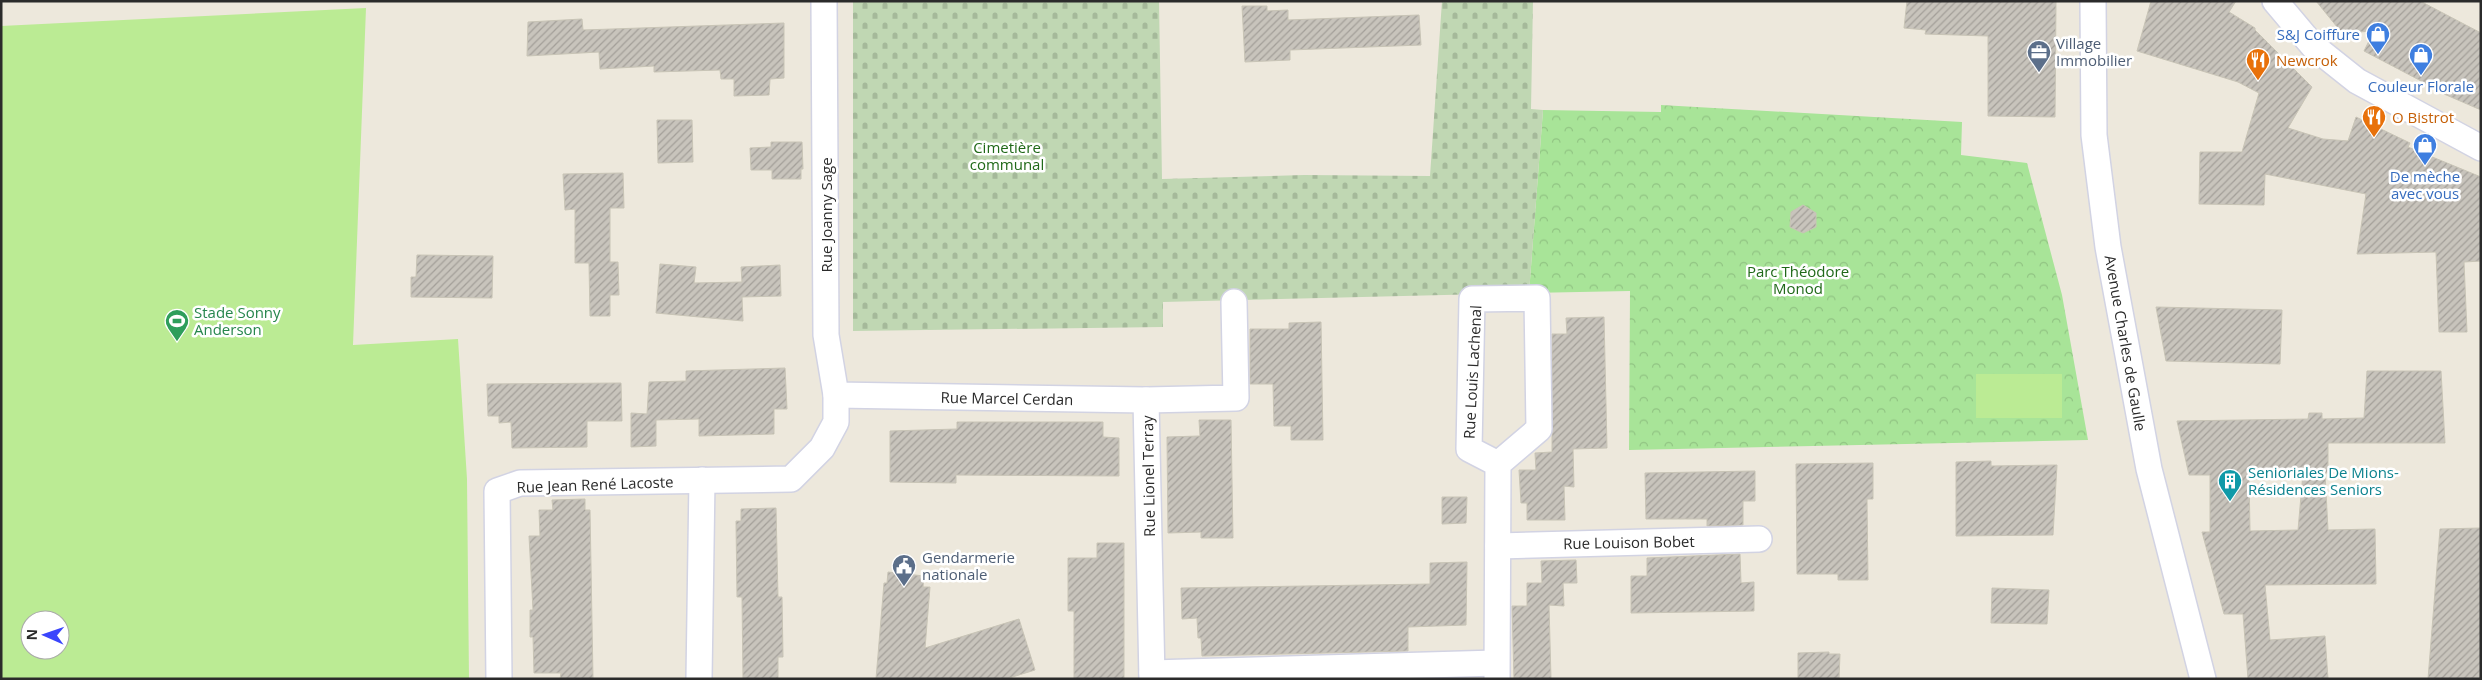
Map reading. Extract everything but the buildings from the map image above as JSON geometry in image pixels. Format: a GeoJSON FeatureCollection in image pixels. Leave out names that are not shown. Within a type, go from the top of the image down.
{"type":"FeatureCollection","features":[{"type":"Feature","properties":{"kind":"street","name":"Rue Joanny Sage"},"geometry":{"type":"LineString","coordinates":[[824,1],[826,335],[836,395]]}},
{"type":"Feature","properties":{"kind":"street","name":"Avenue Charles de Gaulle"},"geometry":{"type":"LineString","coordinates":[[2092,1],[2094,135],[2108,247],[2149,470],[2203,679]]}},
{"type":"Feature","properties":{"kind":"street"},"geometry":{"type":"LineString","coordinates":[[2276,1],[2313,46],[2357,81],[2481,148]]}},
{"type":"Feature","properties":{"kind":"street","name":"Rue Louis Lachenal"},"geometry":{"type":"LineString","coordinates":[[1538,298],[1539,429],[1498,464],[1469,449],[1472,299],[1538,298]]}},
{"type":"Feature","properties":{"kind":"street","name":"Rue Lionel Terray"},"geometry":{"type":"LineString","coordinates":[[1152,676],[1146,400],[1236,398],[1234,302]]}},
{"type":"Feature","properties":{"kind":"street","name":"Rue Marcel Cerdan"},"geometry":{"type":"LineString","coordinates":[[836,395],[1146,400]]}},
{"type":"Feature","properties":{"kind":"street","name":"Rue Jean René Lacoste"},"geometry":{"type":"LineString","coordinates":[[499,679],[498,491],[520,483],[791,479],[822,448],[836,422],[836,395]]}},
{"type":"Feature","properties":{"kind":"street"},"geometry":{"type":"LineString","coordinates":[[1152,676],[1496,671],[1498,464]]}},
{"type":"Feature","properties":{"kind":"street"},"geometry":{"type":"LineString","coordinates":[[699,679],[702,480]]}},
{"type":"Feature","properties":{"kind":"street","name":"Rue Louison Bobet"},"geometry":{"type":"LineString","coordinates":[[1498,546],[1759,539]]}},
{"type":"Feature","properties":{"kind":"green space","name":"Cimetière communal"},"geometry":{"type":"Polygon","coordinates":[[[853,1],[1159,1],[1162,179],[1304,175],[1430,176],[1442,1],[1533,1],[1531,109],[1543,110],[1529,293],[1163,302],[1163,327],[853,331],[853,1]]]}},
{"type":"Feature","properties":{"kind":"green space","name":"Stade Sonny Anderson"},"geometry":{"type":"Polygon","coordinates":[[[366,8],[353,345],[458,339],[467,479],[469,679],[1,679],[1,26],[366,8]]]}},
{"type":"Feature","properties":{"kind":"green space","name":"Parc Théodore Monod"},"geometry":{"type":"Polygon","coordinates":[[[1661,105],[1962,122],[1961,155],[2027,163],[2062,295],[2088,440],[1629,450],[1630,291],[1529,293],[1543,110],[1661,112],[1661,105]]]}},
{"type":"Feature","properties":{"kind":"green space"},"geometry":{"type":"Polygon","coordinates":[[[1976,374],[2062,374],[2062,418],[1976,418],[1976,374]]]}},
{"type":"Feature","properties":{"kind":"place","name":"S&J Coiffure"},"geometry":{"type":"Point","coordinates":[2378,55]}},
{"type":"Feature","properties":{"kind":"place","name":"Village Immobilier"},"geometry":{"type":"Point","coordinates":[2039,73]}},
{"type":"Feature","properties":{"kind":"place","name":"Couleur Florale"},"geometry":{"type":"Point","coordinates":[2421,76]}},
{"type":"Feature","properties":{"kind":"place","name":"Newcrok"},"geometry":{"type":"Point","coordinates":[2258,81]}},
{"type":"Feature","properties":{"kind":"place","name":"O Bistrot"},"geometry":{"type":"Point","coordinates":[2374,138]}},
{"type":"Feature","properties":{"kind":"place","name":"De mèche avec vous"},"geometry":{"type":"Point","coordinates":[2425,166]}},
{"type":"Feature","properties":{"kind":"place","name":"Stade Sonny Anderson"},"geometry":{"type":"Point","coordinates":[177,342]}},
{"type":"Feature","properties":{"kind":"place","name":"Senioriales De Mions- Résidences Seniors"},"geometry":{"type":"Point","coordinates":[2230,502]}},
{"type":"Feature","properties":{"kind":"place","name":"Gendarmerie nationale"},"geometry":{"type":"Point","coordinates":[904,587]}}]}
